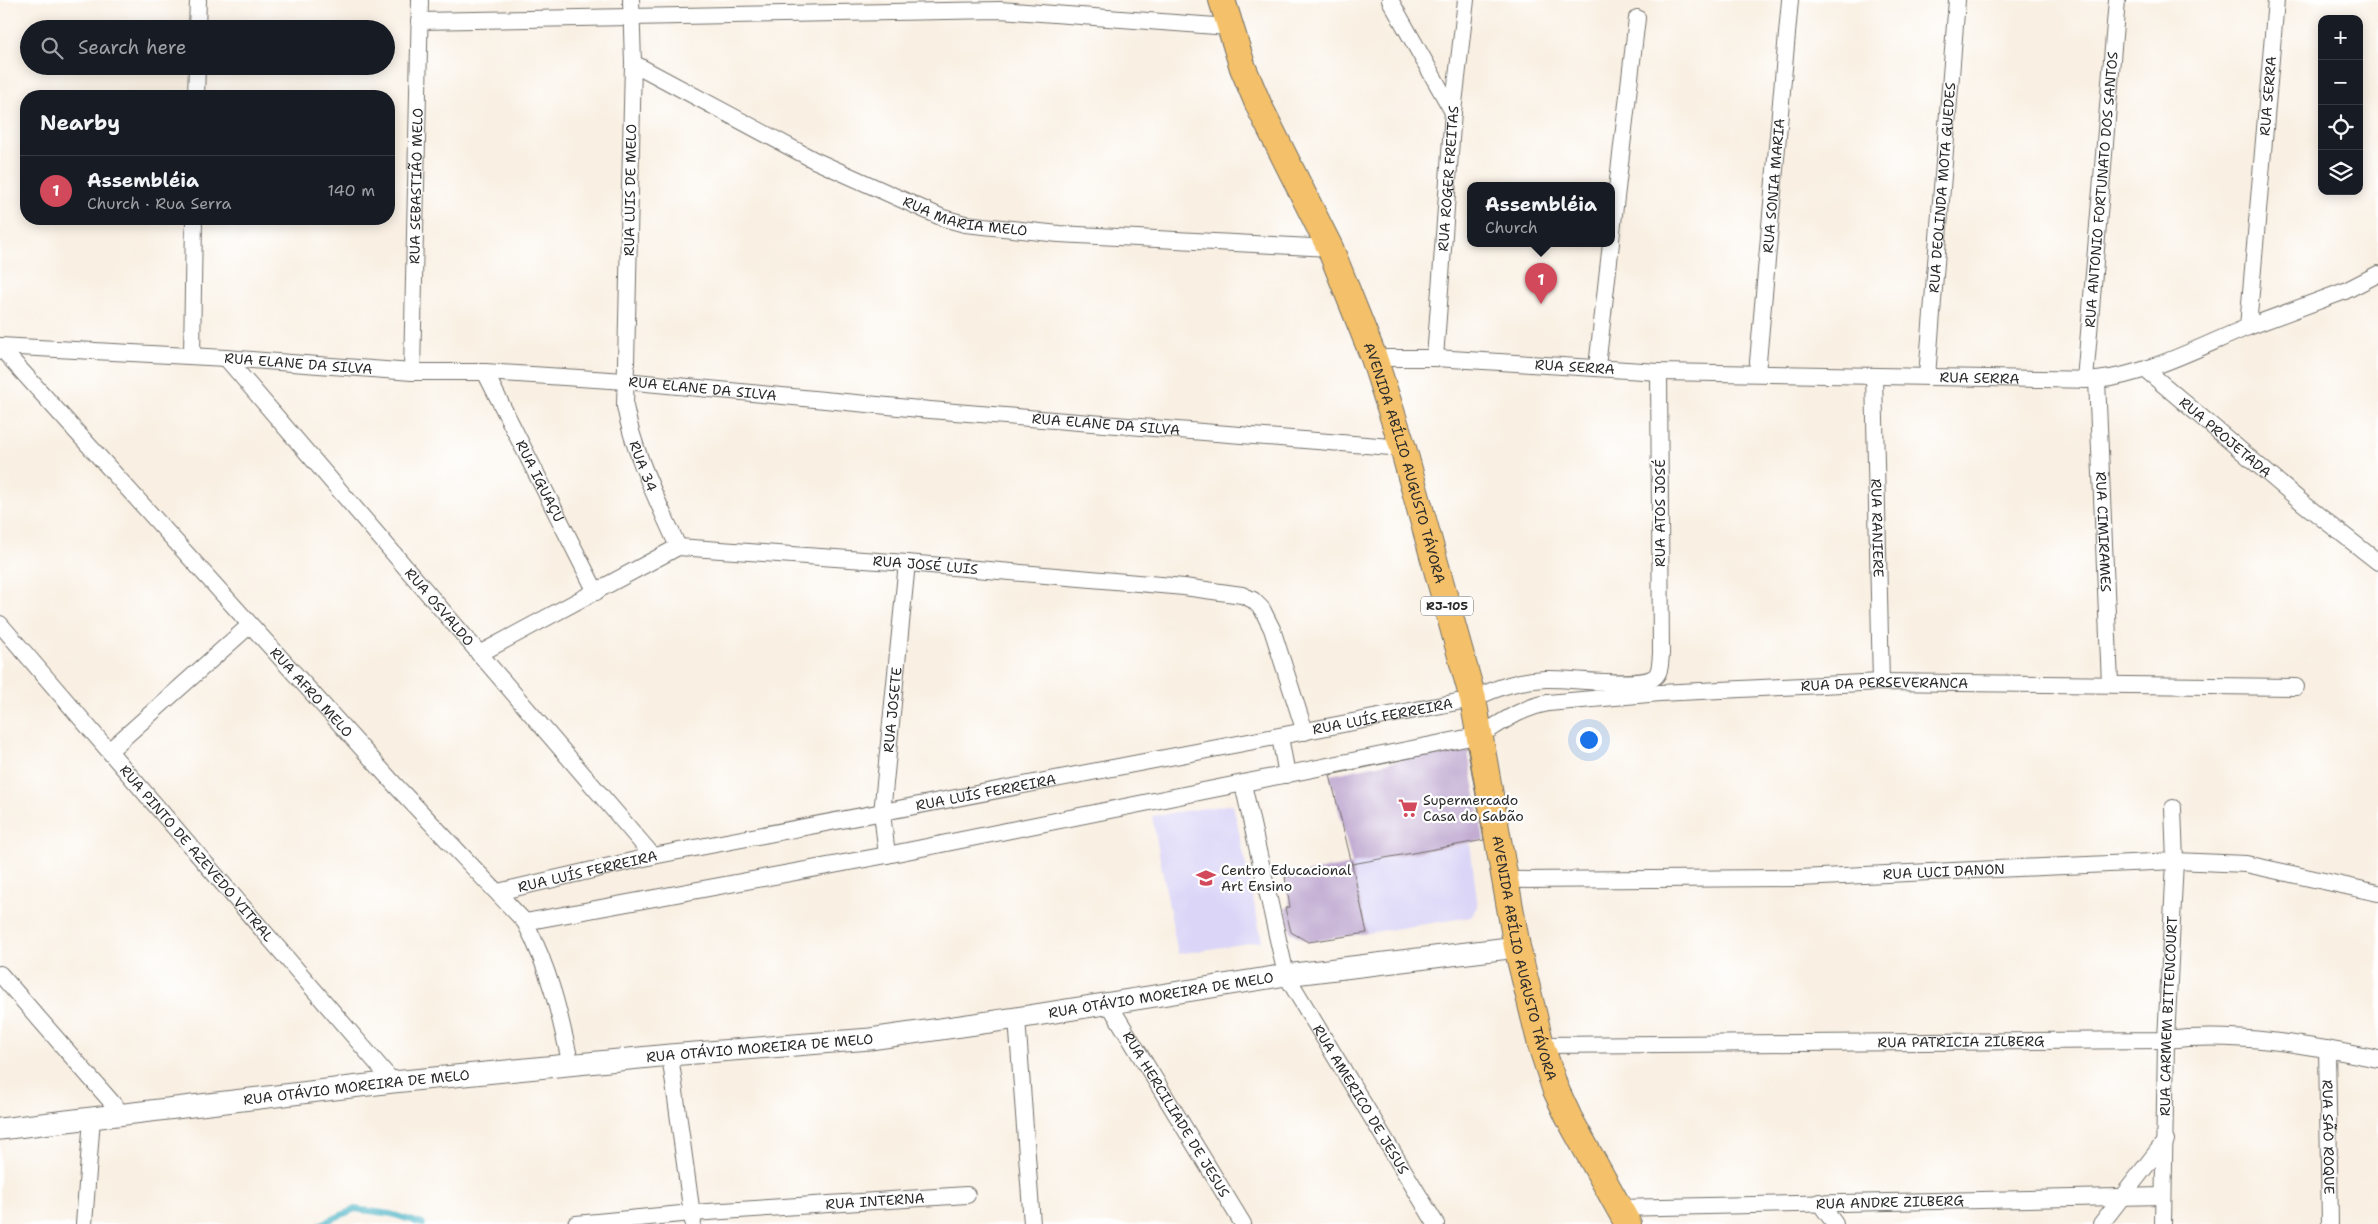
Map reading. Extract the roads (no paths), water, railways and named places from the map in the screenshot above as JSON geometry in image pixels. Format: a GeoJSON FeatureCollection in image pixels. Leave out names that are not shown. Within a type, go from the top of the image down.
{"type":"FeatureCollection","features":[{"type":"Feature","properties":{"kind":"main road","name":"AVENIDA ABÍLIO AUGUSTO TÁVORA"},"geometry":{"type":"LineString","coordinates":[[1222,0],[1229,27],[1260,106],[1330,248],[1374,358],[1403,448],[1473,699],[1481,735],[1517,947],[1541,1045],[1555,1088],[1569,1118],[1623,1216]]}},
{"type":"Feature","properties":{"kind":"street"},"geometry":{"type":"LineString","coordinates":[[197,20],[198,0]]}},
{"type":"Feature","properties":{"kind":"street","name":"RUA SEBASTIÃO MELO"},"geometry":{"type":"LineString","coordinates":[[412,372],[420,0]]}},
{"type":"Feature","properties":{"kind":"street"},"geometry":{"type":"LineString","coordinates":[[1390,0],[1453,112]]}},
{"type":"Feature","properties":{"kind":"street","name":"RUA ROGER FREITAS"},"geometry":{"type":"LineString","coordinates":[[1435,358],[1453,112],[1466,0]]}},
{"type":"Feature","properties":{"kind":"street","name":"RUA SONIA MARIA"},"geometry":{"type":"LineString","coordinates":[[1757,373],[1790,0]]}},
{"type":"Feature","properties":{"kind":"street","name":"RUA DEOLINDA MOTA GUEDES"},"geometry":{"type":"LineString","coordinates":[[1927,376],[1957,0]]}},
{"type":"Feature","properties":{"kind":"street","name":"RUA ANTONIO FORTUNATO DOS SANTOS"},"geometry":{"type":"LineString","coordinates":[[2091,380],[2117,0]]}},
{"type":"Feature","properties":{"kind":"street","name":"RUA SERRA"},"geometry":{"type":"LineString","coordinates":[[1374,358],[1435,358],[1659,372],[2091,380],[2119,378],[2146,370],[2248,327],[2276,0]]}},
{"type":"Feature","properties":{"kind":"street"},"geometry":{"type":"LineString","coordinates":[[419,21],[630,8],[1000,10],[1229,27]]}},
{"type":"Feature","properties":{"kind":"street","name":"RUA LUIS DE MELO"},"geometry":{"type":"LineString","coordinates":[[625,381],[633,63],[630,8]]}},
{"type":"Feature","properties":{"kind":"street"},"geometry":{"type":"LineString","coordinates":[[1615,208],[1637,18]]}},
{"type":"Feature","properties":{"kind":"street","name":"RUA MARIA MELO"},"geometry":{"type":"LineString","coordinates":[[633,63],[814,160],[943,218],[965,224],[1059,234],[1330,248]]}},
{"type":"Feature","properties":{"kind":"street"},"geometry":{"type":"LineString","coordinates":[[196,90],[197,75]]}},
{"type":"Feature","properties":{"kind":"street"},"geometry":{"type":"LineString","coordinates":[[192,356],[194,225]]}},
{"type":"Feature","properties":{"kind":"street"},"geometry":{"type":"LineString","coordinates":[[1598,367],[1610,247]]}},
{"type":"Feature","properties":{"kind":"street"},"geometry":{"type":"LineString","coordinates":[[2248,327],[2346,291],[2378,274]]}},
{"type":"Feature","properties":{"kind":"street","name":"RUA ELANE DA SILVA"},"geometry":{"type":"LineString","coordinates":[[0,346],[226,358],[412,372],[485,372],[625,381],[930,410],[1403,448]]}},
{"type":"Feature","properties":{"kind":"street","name":"RUA AFRO MELO"},"geometry":{"type":"LineString","coordinates":[[0,346],[396,786],[525,922],[540,950],[554,990],[571,1066]]}},
{"type":"Feature","properties":{"kind":"street","name":"RUA OSVALDO"},"geometry":{"type":"LineString","coordinates":[[226,358],[653,856]]}},
{"type":"Feature","properties":{"kind":"street","name":"RUA PROJETADA"},"geometry":{"type":"LineString","coordinates":[[2146,370],[2304,504],[2378,562]]}},
{"type":"Feature","properties":{"kind":"street","name":"RUA IGUAÇU"},"geometry":{"type":"LineString","coordinates":[[485,372],[596,592]]}},
{"type":"Feature","properties":{"kind":"street","name":"RUA ATOS JOSÉ"},"geometry":{"type":"LineString","coordinates":[[1473,699],[1514,682],[1547,679],[1648,680],[1658,673],[1661,654],[1659,372]]}},
{"type":"Feature","properties":{"kind":"street","name":"RUA RANIERE"},"geometry":{"type":"LineString","coordinates":[[1874,376],[1881,682]]}},
{"type":"Feature","properties":{"kind":"street","name":"RUA CIMIRAMES"},"geometry":{"type":"LineString","coordinates":[[2091,380],[2110,684]]}},
{"type":"Feature","properties":{"kind":"street","name":"RUA 34"},"geometry":{"type":"LineString","coordinates":[[625,381],[625,406],[629,428],[678,547]]}},
{"type":"Feature","properties":{"kind":"street"},"geometry":{"type":"LineString","coordinates":[[479,654],[678,547]]}},
{"type":"Feature","properties":{"kind":"street","name":"RUA JOSÉ LUIS"},"geometry":{"type":"LineString","coordinates":[[678,547],[907,564],[1184,588],[1218,591],[1247,597],[1262,609],[1272,629],[1305,732]]}},
{"type":"Feature","properties":{"kind":"street","name":"RUA JOSETE"},"geometry":{"type":"LineString","coordinates":[[887,855],[882,813],[907,564]]}},
{"type":"Feature","properties":{"kind":"street","name":"RUA PINTO DE AZEVEDO VITRAL"},"geometry":{"type":"LineString","coordinates":[[0,624],[393,1082]]}},
{"type":"Feature","properties":{"kind":"street"},"geometry":{"type":"LineString","coordinates":[[110,750],[250,625]]}},
{"type":"Feature","properties":{"kind":"street","name":"RUA DA PERSEVERANCA"},"geometry":{"type":"LineString","coordinates":[[1481,735],[1510,716],[1536,705],[1660,693],[1881,682],[2296,687]]}},
{"type":"Feature","properties":{"kind":"street","name":"RUA LUÍS FERREIRA"},"geometry":{"type":"LineString","coordinates":[[498,892],[653,856],[1473,699]]}},
{"type":"Feature","properties":{"kind":"street"},"geometry":{"type":"LineString","coordinates":[[525,922],[887,855],[1481,735]]}},
{"type":"Feature","properties":{"kind":"street"},"geometry":{"type":"LineString","coordinates":[[1280,737],[1287,775]]}},
{"type":"Feature","properties":{"kind":"street","name":"RUA AMERICO DE JESUS"},"geometry":{"type":"LineString","coordinates":[[1243,784],[1286,976],[1436,1224]]}},
{"type":"Feature","properties":{"kind":"street","name":"RUA CARMEM BITTENCOURT"},"geometry":{"type":"LineString","coordinates":[[2163,1224],[2166,1140],[2166,1040],[2175,861],[2173,808]]}},
{"type":"Feature","properties":{"kind":"street","name":"RUA LUCI DANON"},"geometry":{"type":"LineString","coordinates":[[1505,880],[1798,878],[2175,861],[2246,864],[2378,893]]}},
{"type":"Feature","properties":{"kind":"street","name":"RUA OTÁVIO MOREIRA DE MELO"},"geometry":{"type":"LineString","coordinates":[[0,1129],[393,1082],[670,1055],[870,1039],[1286,976],[1517,947]]}},
{"type":"Feature","properties":{"kind":"street"},"geometry":{"type":"LineString","coordinates":[[0,974],[122,1114]]}},
{"type":"Feature","properties":{"kind":"street","name":"RUA HERCILIADE DE JESUS"},"geometry":{"type":"LineString","coordinates":[[1109,1004],[1243,1224]]}},
{"type":"Feature","properties":{"kind":"street"},"geometry":{"type":"LineString","coordinates":[[1017,1018],[1032,1224]]}},
{"type":"Feature","properties":{"kind":"street","name":"RUA PATRICIA ZILBERG"},"geometry":{"type":"LineString","coordinates":[[1541,1045],[2166,1040],[2206,1036],[2327,1049],[2378,1059]]}},
{"type":"Feature","properties":{"kind":"street","name":"RUA SÃO ROQUE"},"geometry":{"type":"LineString","coordinates":[[2327,1049],[2330,1224]]}},
{"type":"Feature","properties":{"kind":"street"},"geometry":{"type":"LineString","coordinates":[[670,1055],[693,1218]]}},
{"type":"Feature","properties":{"kind":"street"},"geometry":{"type":"LineString","coordinates":[[84,1219],[92,1118]]}},
{"type":"Feature","properties":{"kind":"street"},"geometry":{"type":"LineString","coordinates":[[2101,1224],[2166,1140]]}},
{"type":"Feature","properties":{"kind":"street","name":"RUA INTERNA"},"geometry":{"type":"LineString","coordinates":[[576,1224],[693,1218],[967,1195]]}},
{"type":"Feature","properties":{"kind":"street","name":"RUA ANDRE ZILBERG"},"geometry":{"type":"LineString","coordinates":[[1623,1216],[1819,1202],[2164,1196]]}},
{"type":"Feature","properties":{"kind":"street"},"geometry":{"type":"LineString","coordinates":[[1819,1202],[1835,1224]]}},
{"type":"Feature","properties":{"kind":"waterway"},"geometry":{"type":"LineString","coordinates":[[321,1224],[355,1209],[391,1214],[423,1224]]}},
{"type":"Feature","properties":{"kind":"place","name":"Assembléia"},"geometry":{"type":"Point","coordinates":[1541,304]}},
{"type":"Feature","properties":{"kind":"place","name":"Supermercado Casa do Sabão"},"geometry":{"type":"Point","coordinates":[1408,808]}},
{"type":"Feature","properties":{"kind":"place","name":"Centro Educacional Art Ensino"},"geometry":{"type":"Point","coordinates":[1206,878]}}]}
